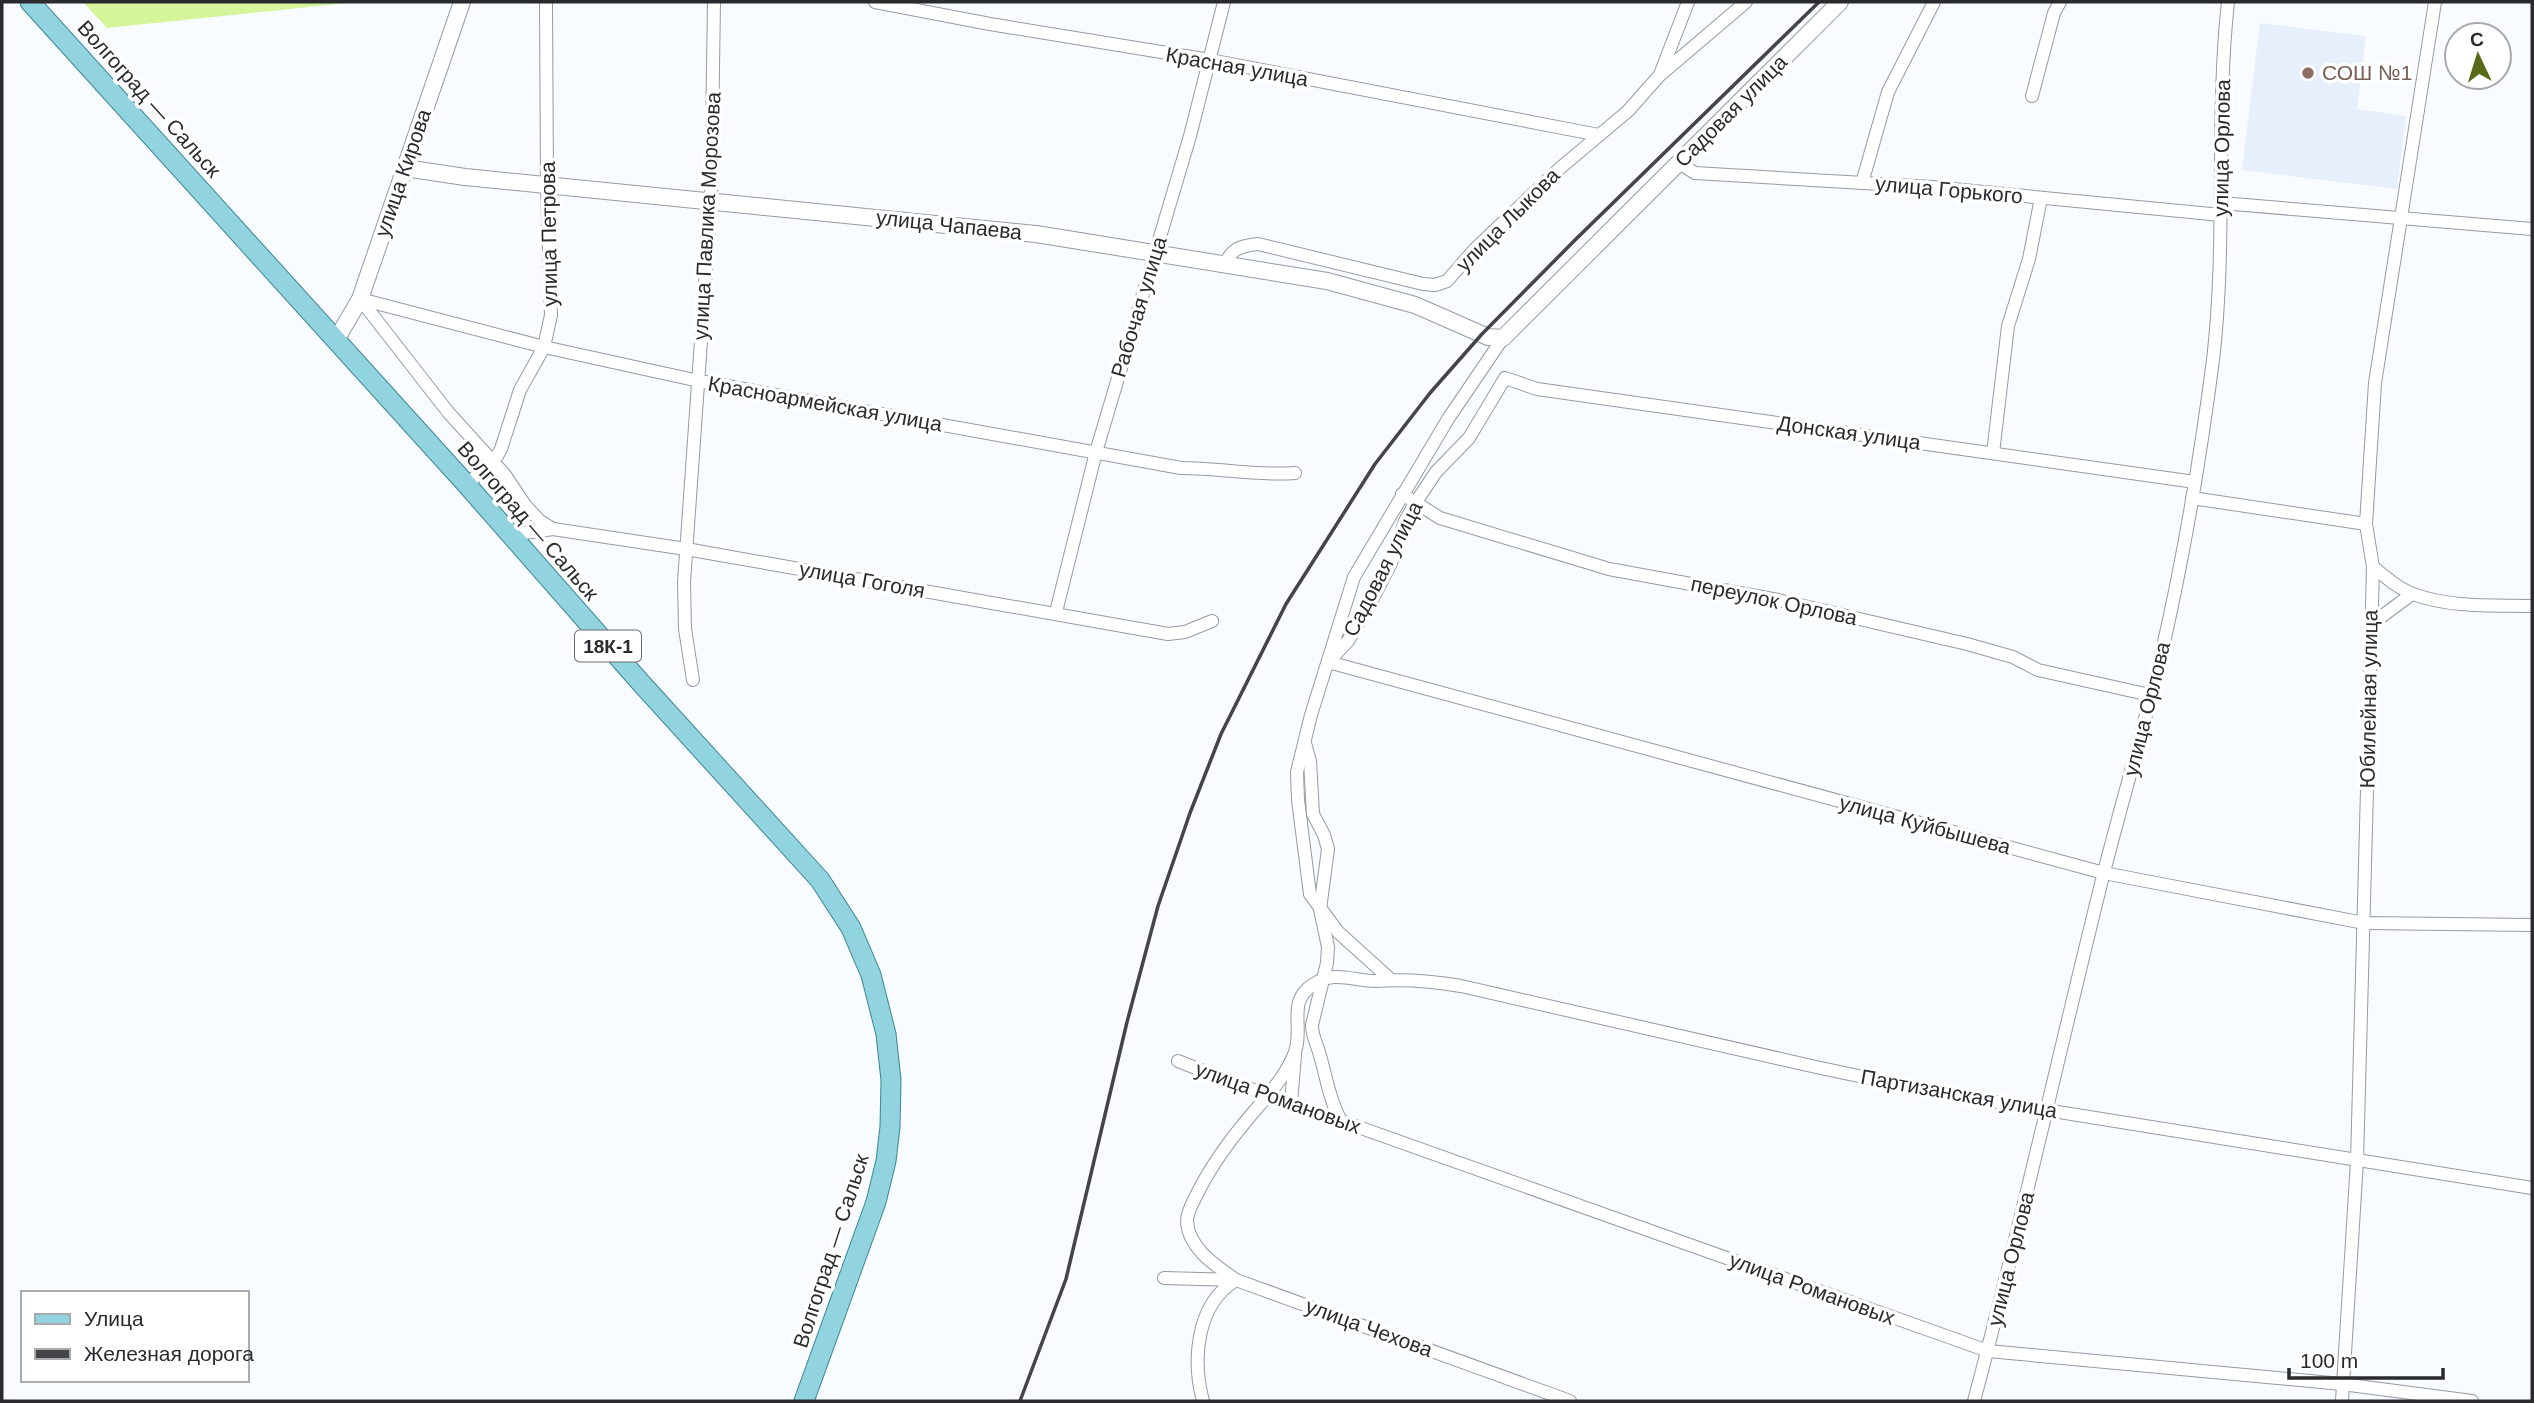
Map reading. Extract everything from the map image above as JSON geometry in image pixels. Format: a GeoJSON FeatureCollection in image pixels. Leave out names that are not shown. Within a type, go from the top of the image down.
{"type":"FeatureCollection","features":[{"type":"Feature","properties":{"kind":"main road","name":"Волгоград — Сальск"},"geometry":{"type":"LineString","coordinates":[[30,2],[821,880],[850,928],[871,975],[886,1034],[891,1080],[890,1127],[886,1161],[876,1202],[804,1401]]}},
{"type":"Feature","properties":{"kind":"street","name":"улица Кирова"},"geometry":{"type":"LineString","coordinates":[[336,340],[359,299],[462,2]]}},
{"type":"Feature","properties":{"kind":"street","name":"улица Петрова"},"geometry":{"type":"LineString","coordinates":[[467,485],[501,449],[520,390],[544,347],[551,315],[546,2]]}},
{"type":"Feature","properties":{"kind":"street","name":"улица Павлика Морозова"},"geometry":{"type":"LineString","coordinates":[[693,680],[683,605],[711,200],[714,2]]}},
{"type":"Feature","properties":{"kind":"street","name":"Красная улица"},"geometry":{"type":"LineString","coordinates":[[875,2],[1210,61],[1599,135]]}},
{"type":"Feature","properties":{"kind":"street","name":"Рабочая улица"},"geometry":{"type":"LineString","coordinates":[[1056,612],[1096,452],[1210,61],[1224,2]]}},
{"type":"Feature","properties":{"kind":"street"},"geometry":{"type":"LineString","coordinates":[[1659,76],[1688,2]]}},
{"type":"Feature","properties":{"kind":"street","name":"улица Лыкова"},"geometry":{"type":"LineString","coordinates":[[1224,264],[1232,251],[1246,245],[1258,244],[1423,284],[1435,285],[1447,281],[1475,249],[1559,169],[1628,111],[1659,76],[1746,2]]}},
{"type":"Feature","properties":{"kind":"street","name":"Садовая улица"},"geometry":{"type":"LineString","coordinates":[[1328,663],[1354,577],[1448,419],[1503,338],[1840,2]]}},
{"type":"Feature","properties":{"kind":"street"},"geometry":{"type":"LineString","coordinates":[[1862,183],[1888,92],[1934,2]]}},
{"type":"Feature","properties":{"kind":"street"},"geometry":{"type":"LineString","coordinates":[[2032,96],[2051,23],[2060,2]]}},
{"type":"Feature","properties":{"kind":"street","name":"улица Орлова"},"geometry":{"type":"LineString","coordinates":[[1974,1401],[1999,1314],[2104,873],[2170,616],[2195,482],[2213,357],[2221,209],[2224,36],[2228,2]]}},
{"type":"Feature","properties":{"kind":"street","name":"Юбилейная улица"},"geometry":{"type":"LineString","coordinates":[[2342,1401],[2357,1161],[2364,923],[2373,567],[2365,524],[2375,383],[2435,2]]}},
{"type":"Feature","properties":{"kind":"street","name":"улица Горького"},"geometry":{"type":"LineString","coordinates":[[1679,163],[1695,173],[1767,179],[1862,183],[2041,198],[2403,218],[2532,229]]}},
{"type":"Feature","properties":{"kind":"street","name":"улица Чапаева"},"geometry":{"type":"LineString","coordinates":[[405,169],[1036,234],[1327,281],[1440,315],[1492,338],[1503,338]]}},
{"type":"Feature","properties":{"kind":"street"},"geometry":{"type":"LineString","coordinates":[[1993,453],[2008,326],[2029,259],[2041,198]]}},
{"type":"Feature","properties":{"kind":"street"},"geometry":{"type":"LineString","coordinates":[[359,299],[533,514],[553,529]]}},
{"type":"Feature","properties":{"kind":"street","name":"Красноармейская улица"},"geometry":{"type":"LineString","coordinates":[[359,299],[544,347],[699,381],[1181,468],[1216,468],[1265,475],[1295,473]]}},
{"type":"Feature","properties":{"kind":"street","name":"Садовая улица"},"geometry":{"type":"LineString","coordinates":[[1328,663],[1348,641],[1374,596],[1391,563],[1405,521],[1416,502],[1436,472],[1469,438],[1505,378]]}},
{"type":"Feature","properties":{"kind":"street","name":"Донская улица"},"geometry":{"type":"LineString","coordinates":[[1505,378],[1537,389],[2195,482]]}},
{"type":"Feature","properties":{"kind":"street","name":"переулок Орлова"},"geometry":{"type":"LineString","coordinates":[[1402,494],[1440,518],[1609,569],[1778,600],[1967,644],[2013,657],[2038,670],[2150,695]]}},
{"type":"Feature","properties":{"kind":"street"},"geometry":{"type":"LineString","coordinates":[[2192,498],[2365,524]]}},
{"type":"Feature","properties":{"kind":"street","name":"улица Гоголя"},"geometry":{"type":"LineString","coordinates":[[510,534],[553,529],[685,549],[1056,612],[1168,634],[1185,632],[1212,621]]}},
{"type":"Feature","properties":{"kind":"street"},"geometry":{"type":"LineString","coordinates":[[2373,567],[2412,594],[2467,605],[2532,606]]}},
{"type":"Feature","properties":{"kind":"street"},"geometry":{"type":"LineString","coordinates":[[2370,625],[2412,594]]}},
{"type":"Feature","properties":{"kind":"street"},"geometry":{"type":"LineString","coordinates":[[1328,663],[1304,739],[1297,772],[1310,894],[1338,932],[1390,979]]}},
{"type":"Feature","properties":{"kind":"street","name":"улица Куйбышева"},"geometry":{"type":"LineString","coordinates":[[1328,663],[2104,873],[2364,923],[2532,925]]}},
{"type":"Feature","properties":{"kind":"street"},"geometry":{"type":"LineString","coordinates":[[1304,739],[1310,761],[1313,814],[1328,849],[1320,909],[1328,947],[1312,1035],[1341,1121]]}},
{"type":"Feature","properties":{"kind":"street","name":"Партизанская улица"},"geometry":{"type":"LineString","coordinates":[[1324,979],[1338,975],[1374,981],[1390,979],[1461,986],[1934,1092],[2532,1188]]}},
{"type":"Feature","properties":{"kind":"street"},"geometry":{"type":"LineString","coordinates":[[1291,1103],[1297,1018],[1302,993],[1324,979]]}},
{"type":"Feature","properties":{"kind":"street"},"geometry":{"type":"LineString","coordinates":[[1203,1401],[1197,1363],[1204,1323],[1216,1296],[1236,1280],[1197,1248],[1189,1234],[1187,1215],[1207,1174],[1244,1124],[1270,1096],[1296,1050]]}},
{"type":"Feature","properties":{"kind":"street","name":"улица Романовых"},"geometry":{"type":"LineString","coordinates":[[1178,1061],[1987,1352],[2342,1384],[2472,1401]]}},
{"type":"Feature","properties":{"kind":"street","name":"улица Чехова"},"geometry":{"type":"LineString","coordinates":[[1164,1278],[1236,1280],[1570,1401]]}},
{"type":"Feature","properties":{"kind":"shaded area","name":"СОШ №1"},"geometry":{"type":"Polygon","coordinates":[[[2260,23],[2366,36],[2357,109],[2406,116],[2397,189],[2242,170],[2260,23]]]}},
{"type":"Feature","properties":{"kind":"green space"},"geometry":{"type":"Polygon","coordinates":[[[83,2],[356,2],[107,28],[83,2]]]}},
{"type":"Feature","properties":{"kind":"railway"},"geometry":{"type":"LineString","coordinates":[[1020,1401],[1066,1279],[1127,1022],[1158,906],[1221,734],[1286,604],[1375,464],[1430,393],[1482,334],[1819,2]]}},
{"type":"Feature","properties":{"kind":"place","name":"СОШ №1"},"geometry":{"type":"Point","coordinates":[2308,73]}}]}
